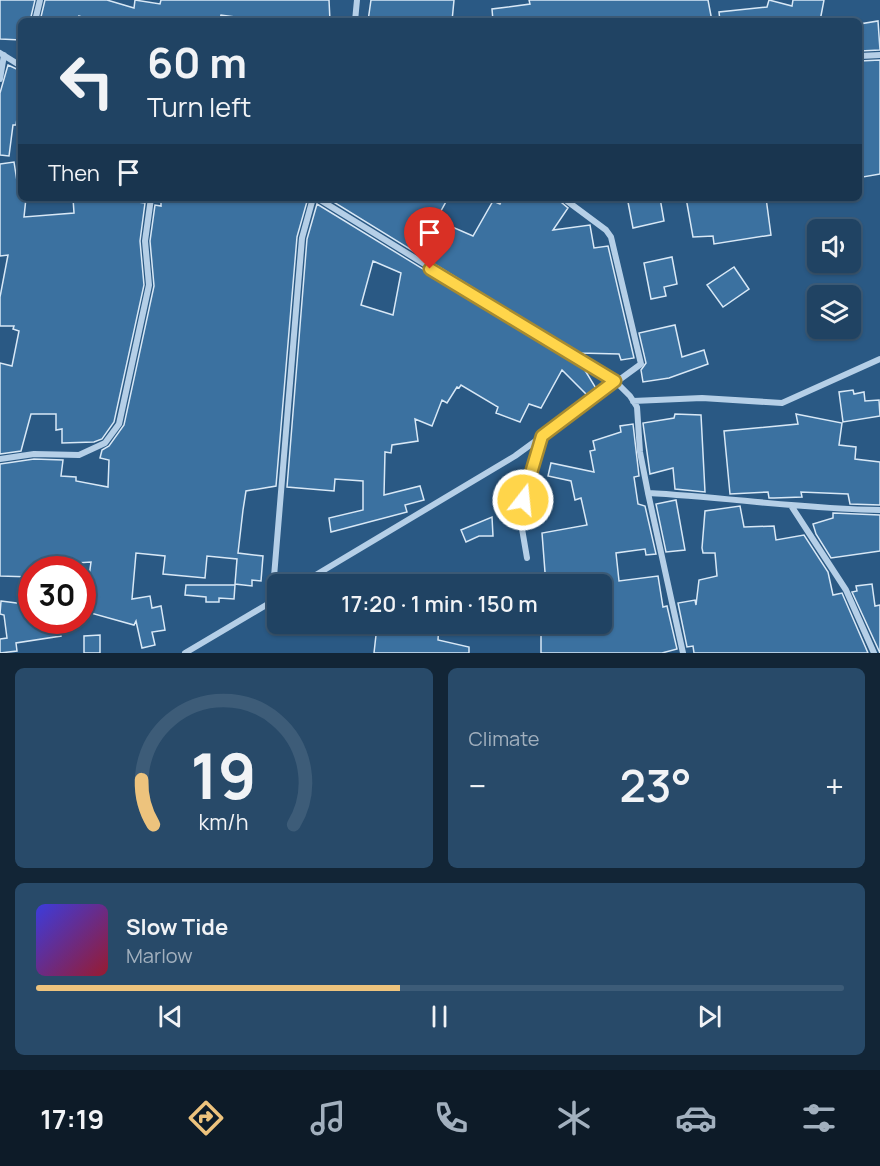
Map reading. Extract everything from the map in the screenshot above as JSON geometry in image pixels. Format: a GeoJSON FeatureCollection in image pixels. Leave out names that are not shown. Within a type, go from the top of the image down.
{"type":"FeatureCollection","features":[{"type":"Feature","properties":{"kind":"street"},"geometry":{"type":"LineString","coordinates":[[36,18],[40,0]]}},
{"type":"Feature","properties":{"kind":"street"},"geometry":{"type":"LineString","coordinates":[[355,18],[357,0]]}},
{"type":"Feature","properties":{"kind":"street"},"geometry":{"type":"LineString","coordinates":[[0,79],[2,54],[18,64]]}},
{"type":"Feature","properties":{"kind":"street"},"geometry":{"type":"LineString","coordinates":[[862,56],[880,56]]}},
{"type":"Feature","properties":{"kind":"street"},"geometry":{"type":"LineString","coordinates":[[0,459],[34,454],[80,455],[105,443],[119,424],[149,285],[150,268],[145,241],[151,201]]}},
{"type":"Feature","properties":{"kind":"street"},"geometry":{"type":"LineString","coordinates":[[277,574],[302,238],[314,201]]}},
{"type":"Feature","properties":{"kind":"street"},"geometry":{"type":"LineString","coordinates":[[320,201],[615,381],[633,401],[636,407],[640,452],[648,493],[683,653]]}},
{"type":"Feature","properties":{"kind":"street"},"geometry":{"type":"LineString","coordinates":[[318,574],[470,484],[542,436],[641,364],[611,237],[606,230],[567,201]]}},
{"type":"Feature","properties":{"kind":"street"},"geometry":{"type":"LineString","coordinates":[[633,401],[702,398],[782,403],[880,359]]}},
{"type":"Feature","properties":{"kind":"street"},"geometry":{"type":"LineString","coordinates":[[527,558],[520,517],[542,436]]}},
{"type":"Feature","properties":{"kind":"street"},"geometry":{"type":"LineString","coordinates":[[648,493],[707,496],[792,507],[880,510]]}},
{"type":"Feature","properties":{"kind":"street"},"geometry":{"type":"LineString","coordinates":[[792,507],[846,590],[874,653]]}},
{"type":"Feature","properties":{"kind":"street"},"geometry":{"type":"LineString","coordinates":[[185,653],[267,604]]}},
{"type":"Feature","properties":{"kind":"building"},"geometry":{"type":"Polygon","coordinates":[[[0,0],[35,0],[31,18],[18,18],[18,40],[0,39],[0,0]]]}},
{"type":"Feature","properties":{"kind":"building"},"geometry":{"type":"Polygon","coordinates":[[[45,0],[107,0],[134,8],[135,0],[160,4],[161,0],[329,0],[330,18],[243,18],[221,15],[220,18],[85,18],[79,16],[79,18],[41,18],[45,0]]]}},
{"type":"Feature","properties":{"kind":"building"},"geometry":{"type":"Polygon","coordinates":[[[371,0],[454,0],[452,18],[368,18],[371,0]]]}},
{"type":"Feature","properties":{"kind":"building"},"geometry":{"type":"Polygon","coordinates":[[[529,0],[708,0],[711,18],[493,18],[492,9],[530,4],[529,0]]]}},
{"type":"Feature","properties":{"kind":"building"},"geometry":{"type":"Polygon","coordinates":[[[769,0],[792,6],[793,0],[824,0],[821,18],[720,18],[719,12],[767,7],[769,0]]]}},
{"type":"Feature","properties":{"kind":"building"},"geometry":{"type":"Polygon","coordinates":[[[878,21],[880,50],[862,51],[862,24],[878,21]]]}},
{"type":"Feature","properties":{"kind":"building"},"geometry":{"type":"Polygon","coordinates":[[[880,60],[880,174],[863,177],[862,170],[862,61],[880,60]]]}},
{"type":"Feature","properties":{"kind":"building"},"geometry":{"type":"Polygon","coordinates":[[[8,65],[18,70],[18,112],[16,125],[13,125],[9,156],[0,155],[0,93],[8,65]]]}},
{"type":"Feature","properties":{"kind":"building"},"geometry":{"type":"Polygon","coordinates":[[[14,162],[18,181],[18,201],[26,201],[24,217],[74,213],[73,201],[145,203],[140,241],[144,285],[114,422],[102,439],[94,442],[62,443],[62,429],[56,430],[56,414],[31,414],[21,451],[0,454],[0,363],[12,366],[19,331],[13,329],[14,326],[0,326],[0,297],[8,255],[0,256],[0,164],[14,162]]]}},
{"type":"Feature","properties":{"kind":"building"},"geometry":{"type":"Polygon","coordinates":[[[161,201],[307,201],[297,237],[276,486],[246,491],[243,510],[238,553],[263,556],[261,581],[252,580],[252,586],[235,584],[237,559],[207,556],[205,578],[163,574],[165,556],[136,553],[132,599],[150,596],[152,608],[161,606],[165,630],[152,632],[155,645],[142,648],[136,621],[134,625],[96,614],[96,556],[18,556],[18,577],[0,576],[0,464],[34,459],[63,460],[61,476],[76,477],[76,481],[108,487],[109,460],[100,458],[102,450],[109,446],[124,425],[154,286],[150,241],[155,205],[161,206],[161,201]]]}},
{"type":"Feature","properties":{"kind":"building"},"geometry":{"type":"Polygon","coordinates":[[[332,201],[446,201],[436,220],[473,236],[493,201],[500,204],[502,201],[560,201],[568,208],[553,230],[590,225],[594,248],[608,246],[634,358],[621,360],[619,354],[579,353],[332,201]]]}},
{"type":"Feature","properties":{"kind":"building"},"geometry":{"type":"Polygon","coordinates":[[[661,201],[664,221],[633,228],[628,202],[661,201]]]}},
{"type":"Feature","properties":{"kind":"building"},"geometry":{"type":"Polygon","coordinates":[[[687,201],[766,201],[771,235],[714,244],[713,236],[693,237],[687,201]]]}},
{"type":"Feature","properties":{"kind":"building"},"geometry":{"type":"Polygon","coordinates":[[[317,204],[583,367],[597,390],[588,396],[562,370],[541,408],[529,404],[520,422],[496,413],[498,407],[461,385],[457,387],[447,403],[442,400],[432,426],[415,419],[418,441],[392,445],[391,453],[385,452],[384,495],[420,486],[424,500],[405,505],[407,512],[331,532],[329,518],[363,510],[363,481],[335,479],[334,491],[287,487],[307,239],[317,204]],[[373,261],[361,305],[393,315],[401,273],[373,261]]]}},
{"type":"Feature","properties":{"kind":"building"},"geometry":{"type":"Polygon","coordinates":[[[672,257],[677,284],[664,287],[666,296],[651,299],[644,263],[672,257]]]}},
{"type":"Feature","properties":{"kind":"building"},"geometry":{"type":"Polygon","coordinates":[[[734,267],[749,289],[723,307],[707,285],[734,267]]]}},
{"type":"Feature","properties":{"kind":"building"},"geometry":{"type":"Polygon","coordinates":[[[675,325],[682,357],[704,350],[708,364],[669,378],[643,382],[641,370],[646,363],[639,333],[675,325]]]}},
{"type":"Feature","properties":{"kind":"building"},"geometry":{"type":"Polygon","coordinates":[[[853,390],[854,394],[864,392],[865,401],[879,400],[880,416],[843,422],[839,392],[853,390]]]}},
{"type":"Feature","properties":{"kind":"building"},"geometry":{"type":"Polygon","coordinates":[[[675,414],[701,415],[705,492],[675,489],[673,468],[650,474],[643,423],[674,418],[675,414]]]}},
{"type":"Feature","properties":{"kind":"building"},"geometry":{"type":"Polygon","coordinates":[[[796,414],[842,423],[839,445],[856,447],[855,459],[880,462],[880,505],[850,504],[848,494],[801,492],[802,497],[769,498],[768,492],[730,494],[724,431],[798,424],[796,414]]]}},
{"type":"Feature","properties":{"kind":"building"},"geometry":{"type":"Polygon","coordinates":[[[633,424],[639,476],[634,477],[638,504],[645,506],[656,554],[646,555],[645,549],[616,553],[619,581],[658,576],[663,607],[667,606],[677,649],[662,653],[541,653],[541,634],[612,634],[612,574],[545,574],[542,533],[587,525],[581,498],[575,500],[571,481],[548,476],[551,463],[594,472],[590,451],[595,450],[593,441],[621,432],[620,426],[633,424]]]}},
{"type":"Feature","properties":{"kind":"building"},"geometry":{"type":"Polygon","coordinates":[[[676,500],[685,550],[666,552],[656,504],[676,500]]]}},
{"type":"Feature","properties":{"kind":"building"},"geometry":{"type":"Polygon","coordinates":[[[740,506],[744,527],[774,526],[776,540],[804,535],[828,572],[833,595],[842,593],[868,653],[694,653],[693,646],[687,647],[678,603],[695,600],[696,605],[699,580],[717,576],[715,553],[703,553],[702,548],[705,511],[740,506]]]}},
{"type":"Feature","properties":{"kind":"building"},"geometry":{"type":"Polygon","coordinates":[[[833,513],[880,515],[880,551],[831,558],[816,534],[813,524],[833,518],[833,513]]]}},
{"type":"Feature","properties":{"kind":"building"},"geometry":{"type":"Polygon","coordinates":[[[492,517],[493,536],[479,536],[466,542],[461,530],[492,517]]]}},
{"type":"Feature","properties":{"kind":"building"},"geometry":{"type":"Polygon","coordinates":[[[872,584],[875,606],[880,605],[880,653],[852,592],[857,591],[856,586],[872,584]]]}},
{"type":"Feature","properties":{"kind":"building"},"geometry":{"type":"Polygon","coordinates":[[[186,585],[235,585],[234,599],[219,598],[219,602],[206,602],[206,597],[185,595],[186,585]]]}},
{"type":"Feature","properties":{"kind":"building"},"geometry":{"type":"Polygon","coordinates":[[[1,601],[18,603],[18,634],[61,634],[61,636],[16,643],[17,651],[0,653],[0,639],[7,638],[4,615],[0,614],[1,601]]]}},
{"type":"Feature","properties":{"kind":"building"},"geometry":{"type":"Polygon","coordinates":[[[376,634],[438,634],[438,640],[469,647],[469,653],[374,653],[376,634]]]}},
{"type":"Feature","properties":{"kind":"building"},"geometry":{"type":"Polygon","coordinates":[[[100,635],[100,653],[84,653],[84,636],[100,635]]]}},
{"type":"Feature","properties":{"kind":"route"},"geometry":{"type":"LineString","coordinates":[[430,269],[615,381],[542,436],[523,500]]}}]}
